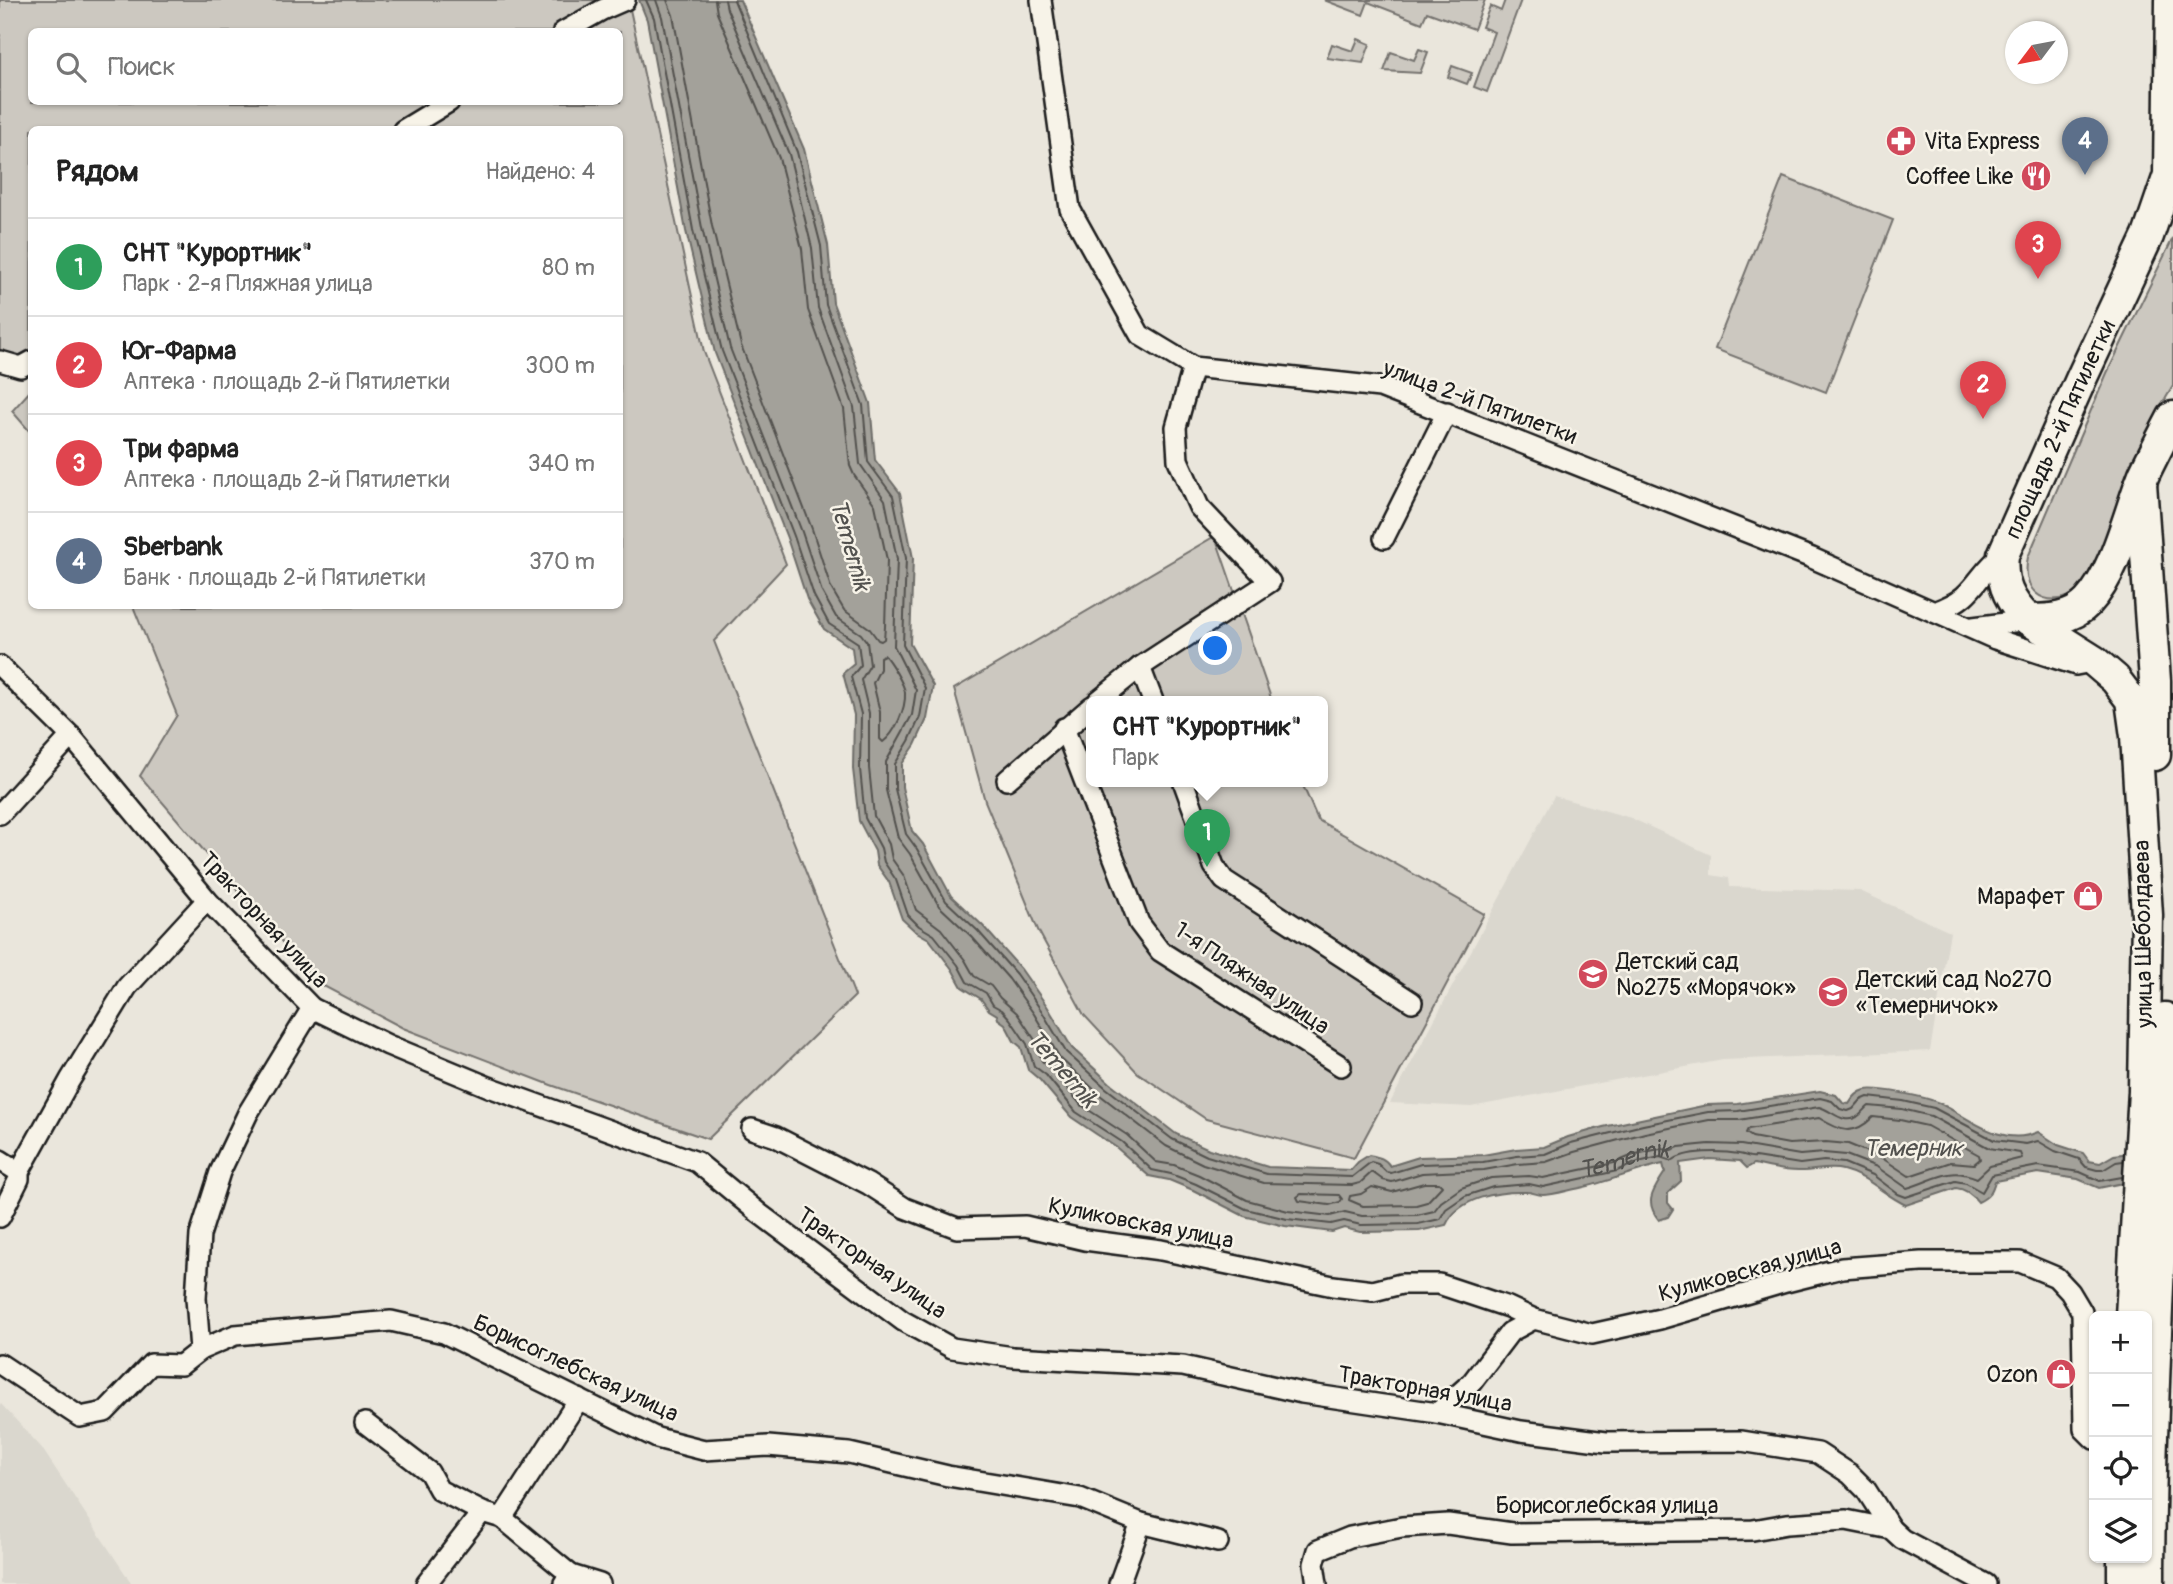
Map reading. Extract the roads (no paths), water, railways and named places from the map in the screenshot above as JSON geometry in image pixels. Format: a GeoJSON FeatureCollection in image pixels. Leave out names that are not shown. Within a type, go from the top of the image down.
{"type":"FeatureCollection","features":[{"type":"Feature","properties":{"kind":"main road","name":"площадь 2-й Пятилетки"},"geometry":{"type":"LineString","coordinates":[[2154,738],[2115,679],[2094,661],[2029,620],[2011,600],[2001,571],[2003,555],[2148,236],[2169,175],[2171,0]]}},
{"type":"Feature","properties":{"kind":"main road","name":"площадь 2-й Пятилетки"},"geometry":{"type":"LineString","coordinates":[[2148,236],[2173,211]]}},
{"type":"Feature","properties":{"kind":"main road"},"geometry":{"type":"LineString","coordinates":[[2029,620],[2054,620],[2088,603],[2116,552],[2141,483],[2173,416]]}},
{"type":"Feature","properties":{"kind":"main road"},"geometry":{"type":"LineString","coordinates":[[2141,483],[2155,681],[2154,738]]}},
{"type":"Feature","properties":{"kind":"main road","name":"улица Шеболдаева"},"geometry":{"type":"LineString","coordinates":[[2145,1286],[2164,920],[2154,738]]}},
{"type":"Feature","properties":{"kind":"main road"},"geometry":{"type":"LineString","coordinates":[[2133,1311],[2145,1286]]}},
{"type":"Feature","properties":{"kind":"main road"},"geometry":{"type":"LineString","coordinates":[[2145,1286],[2149,1584]]}},
{"type":"Feature","properties":{"kind":"main road"},"geometry":{"type":"LineString","coordinates":[[2123,1563],[2123,1584]]}},
{"type":"Feature","properties":{"kind":"street"},"geometry":{"type":"LineString","coordinates":[[570,28],[625,0]]}},
{"type":"Feature","properties":{"kind":"street","name":"улица 2-й Пятилетки"},"geometry":{"type":"LineString","coordinates":[[1041,0],[1070,209],[1140,335],[1193,367],[1380,387],[1812,558],[1995,639],[2076,665],[2094,661]]}},
{"type":"Feature","properties":{"kind":"street"},"geometry":{"type":"LineString","coordinates":[[410,126],[444,105]]}},
{"type":"Feature","properties":{"kind":"street"},"geometry":{"type":"LineString","coordinates":[[0,361],[21,367],[28,363]]}},
{"type":"Feature","properties":{"kind":"street"},"geometry":{"type":"LineString","coordinates":[[1104,696],[1140,667],[1270,582],[1199,507],[1178,460],[1176,427],[1193,367]]}},
{"type":"Feature","properties":{"kind":"street"},"geometry":{"type":"LineString","coordinates":[[1384,538],[1447,412]]}},
{"type":"Feature","properties":{"kind":"street"},"geometry":{"type":"LineString","coordinates":[[1934,612],[1953,605],[1966,595],[1990,564],[2003,555]]}},
{"type":"Feature","properties":{"kind":"street"},"geometry":{"type":"LineString","coordinates":[[1968,627],[2029,620]]}},
{"type":"Feature","properties":{"kind":"street","name":"Тракторная улица"},"geometry":{"type":"LineString","coordinates":[[0,666],[71,736],[207,900],[312,1008],[388,1045],[489,1087],[697,1162],[760,1214],[903,1321],[952,1348],[1013,1357],[1183,1366],[1302,1393],[1437,1413],[1521,1431],[1606,1442],[1741,1441],[1818,1453],[1850,1474],[1866,1490],[1891,1529],[1902,1539],[1986,1584]]}},
{"type":"Feature","properties":{"kind":"street"},"geometry":{"type":"LineString","coordinates":[[1140,667],[1151,696]]}},
{"type":"Feature","properties":{"kind":"street"},"geometry":{"type":"LineString","coordinates":[[1007,780],[1086,710]]}},
{"type":"Feature","properties":{"kind":"street","name":"1-я Пляжная улица"},"geometry":{"type":"LineString","coordinates":[[1064,729],[1086,786]]}},
{"type":"Feature","properties":{"kind":"street"},"geometry":{"type":"LineString","coordinates":[[0,814],[71,736]]}},
{"type":"Feature","properties":{"kind":"street","name":"1-я Пляжная улица"},"geometry":{"type":"LineString","coordinates":[[1086,787],[1139,923],[1160,951],[1341,1066]]}},
{"type":"Feature","properties":{"kind":"street"},"geometry":{"type":"LineString","coordinates":[[1185,787],[1214,866],[1224,880],[1412,1002]]}},
{"type":"Feature","properties":{"kind":"street"},"geometry":{"type":"LineString","coordinates":[[0,1217],[19,1179],[19,1172],[70,1080],[127,988],[207,900]]}},
{"type":"Feature","properties":{"kind":"street"},"geometry":{"type":"LineString","coordinates":[[200,1350],[196,1298],[201,1235],[220,1172],[248,1113],[312,1008]]}},
{"type":"Feature","properties":{"kind":"street","name":"Куликовская улица"},"geometry":{"type":"LineString","coordinates":[[752,1129],[776,1137],[868,1184],[905,1208],[957,1228],[1025,1226],[1085,1240],[1161,1250],[1373,1292],[1401,1284],[1439,1284],[1508,1307],[1534,1319],[1592,1334],[1660,1319],[1842,1268],[1921,1262],[2020,1262],[2056,1277],[2070,1292],[2082,1312],[2084,1429],[2092,1437]]}},
{"type":"Feature","properties":{"kind":"street"},"geometry":{"type":"LineString","coordinates":[[0,1160],[19,1172]]}},
{"type":"Feature","properties":{"kind":"street"},"geometry":{"type":"LineString","coordinates":[[1437,1413],[1472,1382],[1510,1332],[1534,1319]]}},
{"type":"Feature","properties":{"kind":"street","name":"Борисоглебская улица"},"geometry":{"type":"LineString","coordinates":[[0,1364],[80,1417],[105,1412],[151,1364],[181,1365],[200,1350],[235,1335],[391,1321],[444,1333],[657,1438],[704,1450],[768,1446],[849,1453],[948,1476],[1080,1498],[1141,1523],[1218,1542]]}},
{"type":"Feature","properties":{"kind":"street"},"geometry":{"type":"LineString","coordinates":[[502,1518],[579,1399]]}},
{"type":"Feature","properties":{"kind":"street"},"geometry":{"type":"LineString","coordinates":[[365,1423],[429,1472],[439,1490],[482,1512],[502,1518],[568,1579],[600,1584]]}},
{"type":"Feature","properties":{"kind":"street"},"geometry":{"type":"LineString","coordinates":[[426,1584],[482,1512]]}},
{"type":"Feature","properties":{"kind":"street","name":"Борисоглебская улица"},"geometry":{"type":"LineString","coordinates":[[1317,1584],[1314,1564],[1318,1550],[1350,1537],[1402,1527],[1448,1524],[1512,1533],[1753,1530],[1787,1524],[1846,1520],[1891,1529]]}},
{"type":"Feature","properties":{"kind":"street"},"geometry":{"type":"LineString","coordinates":[[1119,1584],[1141,1523]]}},
{"type":"Feature","properties":{"kind":"water"},"geometry":{"type":"Polygon","coordinates":[[[639,0],[740,0],[804,149],[828,245],[833,303],[870,403],[875,460],[900,493],[913,558],[910,644],[933,686],[927,719],[915,745],[902,764],[902,787],[912,831],[923,844],[951,896],[983,926],[1021,969],[1072,1048],[1110,1083],[1176,1134],[1209,1149],[1268,1167],[1351,1170],[1369,1155],[1381,1158],[1390,1166],[1419,1157],[1483,1155],[1544,1147],[1603,1127],[1707,1105],[1737,1104],[1820,1091],[1836,1095],[1843,1103],[1849,1104],[1857,1093],[1871,1089],[1933,1101],[1999,1134],[2024,1136],[2038,1132],[2058,1145],[2083,1153],[2089,1161],[2100,1163],[2114,1155],[2173,1148],[2173,1181],[2118,1184],[2099,1188],[2078,1179],[2038,1173],[1995,1181],[1990,1194],[1978,1202],[1968,1192],[1956,1188],[1906,1205],[1860,1177],[1843,1170],[1792,1171],[1754,1164],[1747,1168],[1740,1161],[1710,1159],[1680,1163],[1681,1181],[1668,1193],[1668,1203],[1673,1209],[1668,1217],[1659,1220],[1651,1201],[1665,1172],[1663,1164],[1556,1193],[1543,1195],[1516,1192],[1481,1198],[1460,1208],[1446,1225],[1419,1231],[1360,1232],[1344,1228],[1332,1232],[1285,1226],[1244,1216],[1193,1190],[1169,1180],[1149,1176],[1117,1148],[1071,1117],[1040,1080],[1028,1070],[1021,1047],[1014,1041],[1005,1024],[981,999],[962,987],[929,939],[902,919],[889,882],[877,865],[875,851],[859,821],[853,769],[854,715],[843,673],[854,664],[852,648],[824,629],[807,599],[787,538],[715,353],[686,231],[647,20],[639,0]]]}},
{"type":"Feature","properties":{"kind":"place","name":"Vita Express"},"geometry":{"type":"Point","coordinates":[1901,141]}},
{"type":"Feature","properties":{"kind":"place","name":"Sberbank"},"geometry":{"type":"Point","coordinates":[2085,175]}},
{"type":"Feature","properties":{"kind":"place","name":"Coffee Like"},"geometry":{"type":"Point","coordinates":[2036,176]}},
{"type":"Feature","properties":{"kind":"place","name":"Три фарма"},"geometry":{"type":"Point","coordinates":[2038,279]}},
{"type":"Feature","properties":{"kind":"place","name":"Юг-Фарма"},"geometry":{"type":"Point","coordinates":[1983,419]}},
{"type":"Feature","properties":{"kind":"place","name":"СНТ \"Курортник\""},"geometry":{"type":"Point","coordinates":[1207,867]}},
{"type":"Feature","properties":{"kind":"place","name":"Марафет"},"geometry":{"type":"Point","coordinates":[2088,896]}},
{"type":"Feature","properties":{"kind":"place","name":"Детский сад №275 «Морячок»"},"geometry":{"type":"Point","coordinates":[1593,974]}},
{"type":"Feature","properties":{"kind":"place","name":"Детский сад №270 «Темерничок»"},"geometry":{"type":"Point","coordinates":[1833,992]}},
{"type":"Feature","properties":{"kind":"place","name":"Ozon"},"geometry":{"type":"Point","coordinates":[2061,1374]}},
{"type":"Feature","properties":{"kind":"water label","name":"Temernik"},"geometry":{"type":"Point","coordinates":[850,545]}},
{"type":"Feature","properties":{"kind":"water label","name":"Temernik"},"geometry":{"type":"Point","coordinates":[1062,1069]}},
{"type":"Feature","properties":{"kind":"water label","name":"Темерник"},"geometry":{"type":"Point","coordinates":[1913,1148]}},
{"type":"Feature","properties":{"kind":"water label","name":"Temernik"},"geometry":{"type":"Point","coordinates":[1623,1158]}}]}
